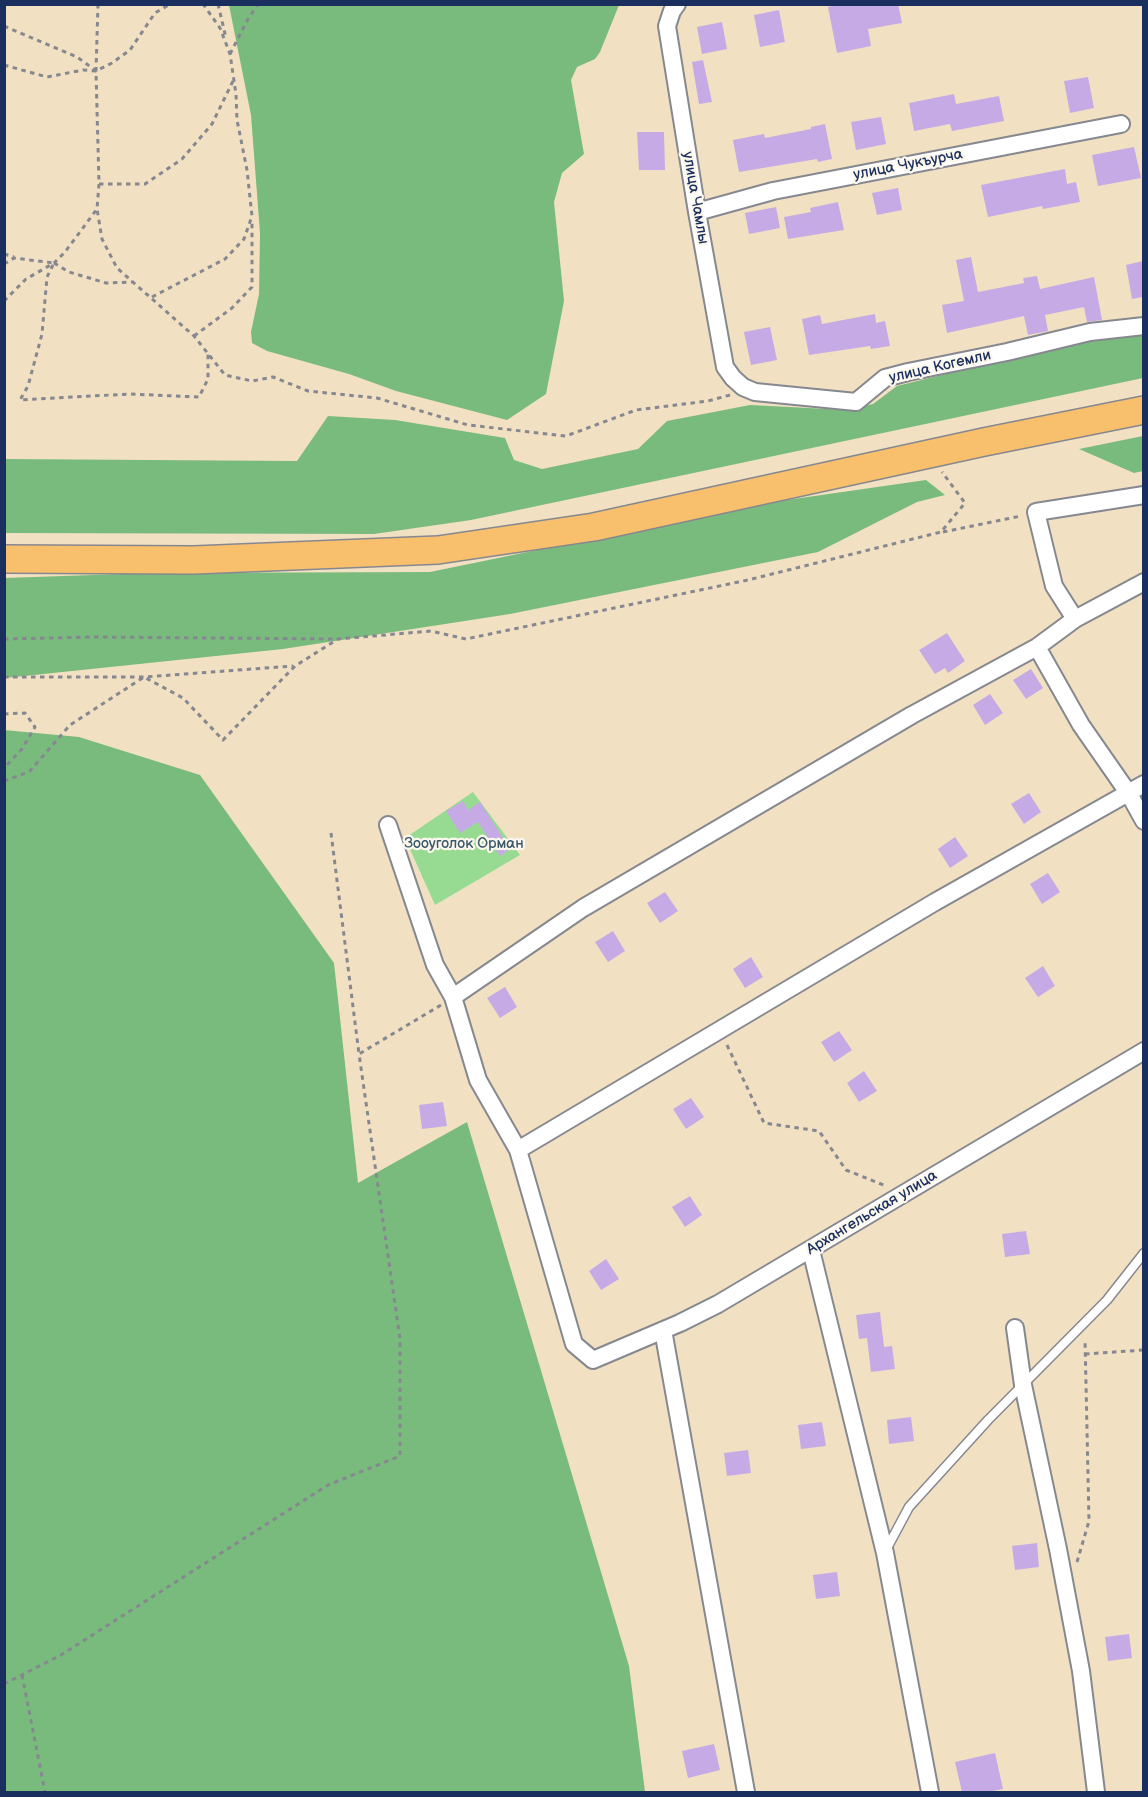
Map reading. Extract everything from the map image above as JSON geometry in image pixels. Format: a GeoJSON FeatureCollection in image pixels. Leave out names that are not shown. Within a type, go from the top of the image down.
{"type":"FeatureCollection","features":[{"type":"Feature","properties":{"kind":"main road"},"geometry":{"type":"LineString","coordinates":[[4,559],[194,560],[438,550],[594,527],[1143,410]]}},
{"type":"Feature","properties":{"kind":"street","name":"улица Чамлы"},"geometry":{"type":"LineString","coordinates":[[677,4],[667,26],[697,212],[725,367],[743,387]]}},
{"type":"Feature","properties":{"kind":"street","name":"улица Чукъурча"},"geometry":{"type":"LineString","coordinates":[[697,212],[773,191],[1120,124]]}},
{"type":"Feature","properties":{"kind":"street","name":"улица Когемли"},"geometry":{"type":"LineString","coordinates":[[743,387],[755,392],[856,402],[885,378],[1090,332],[1143,326]]}},
{"type":"Feature","properties":{"kind":"street"},"geometry":{"type":"LineString","coordinates":[[1075,619],[1054,586],[1036,512],[1143,495]]}},
{"type":"Feature","properties":{"kind":"street"},"geometry":{"type":"LineString","coordinates":[[453,997],[583,908],[912,715],[1037,647],[1075,619],[1143,582]]}},
{"type":"Feature","properties":{"kind":"street"},"geometry":{"type":"LineString","coordinates":[[1037,647],[1081,725],[1129,794],[1143,821]]}},
{"type":"Feature","properties":{"kind":"street"},"geometry":{"type":"LineString","coordinates":[[388,825],[435,965],[453,997],[478,1080],[518,1150],[935,902],[1143,784]]}},
{"type":"Feature","properties":{"kind":"street","name":"Архангельская улица"},"geometry":{"type":"LineString","coordinates":[[518,1150],[574,1344],[593,1360],[718,1304],[1143,1051]]}},
{"type":"Feature","properties":{"kind":"street"},"geometry":{"type":"LineString","coordinates":[[811,1250],[885,1553],[930,1792]]}},
{"type":"Feature","properties":{"kind":"street"},"geometry":{"type":"LineString","coordinates":[[1016,1328],[1023,1385],[1081,1671],[1096,1792]]}},
{"type":"Feature","properties":{"kind":"street"},"geometry":{"type":"LineString","coordinates":[[663,1330],[746,1792]]}},
{"type":"Feature","properties":{"kind":"lane"},"geometry":{"type":"LineString","coordinates":[[885,1553],[909,1507],[988,1420],[1107,1300],[1143,1252]]}},
{"type":"Feature","properties":{"kind":"path"},"geometry":{"type":"LineString","coordinates":[[98,4],[96,71],[99,184],[97,209],[102,239],[117,268],[194,336],[225,375],[252,381],[273,377],[308,391],[377,398],[468,425],[566,436],[636,410],[726,397],[743,387]]}},
{"type":"Feature","properties":{"kind":"path"},"geometry":{"type":"LineString","coordinates":[[4,65],[47,77],[82,70],[96,71],[130,50],[155,13],[170,4]]}},
{"type":"Feature","properties":{"kind":"path"},"geometry":{"type":"LineString","coordinates":[[203,4],[220,28],[230,54]]}},
{"type":"Feature","properties":{"kind":"path"},"geometry":{"type":"LineString","coordinates":[[194,336],[232,308],[252,287],[252,216],[247,170],[237,120],[230,54],[218,4]]}},
{"type":"Feature","properties":{"kind":"path"},"geometry":{"type":"LineString","coordinates":[[230,54],[248,18],[258,4]]}},
{"type":"Feature","properties":{"kind":"path"},"geometry":{"type":"LineString","coordinates":[[4,26],[77,57],[96,71]]}},
{"type":"Feature","properties":{"kind":"path"},"geometry":{"type":"LineString","coordinates":[[99,184],[146,183],[182,159],[212,123],[233,81]]}},
{"type":"Feature","properties":{"kind":"path"},"geometry":{"type":"LineString","coordinates":[[4,301],[26,279],[54,263],[97,209]]}},
{"type":"Feature","properties":{"kind":"path"},"geometry":{"type":"LineString","coordinates":[[152,297],[225,259],[244,239],[252,216]]}},
{"type":"Feature","properties":{"kind":"path"},"geometry":{"type":"LineString","coordinates":[[4,254],[14,258],[54,263],[69,272],[106,284],[132,282]]}},
{"type":"Feature","properties":{"kind":"path"},"geometry":{"type":"LineString","coordinates":[[4,264],[14,258]]}},
{"type":"Feature","properties":{"kind":"path"},"geometry":{"type":"LineString","coordinates":[[54,263],[47,277],[42,334],[28,386],[20,400],[129,394],[199,397],[208,380],[207,353]]}},
{"type":"Feature","properties":{"kind":"path"},"geometry":{"type":"LineString","coordinates":[[934,454],[938,468],[965,503],[941,532]]}},
{"type":"Feature","properties":{"kind":"path"},"geometry":{"type":"LineString","coordinates":[[4,639],[94,637],[338,639],[432,631],[466,639],[748,580],[941,532],[1036,512]]}},
{"type":"Feature","properties":{"kind":"path"},"geometry":{"type":"LineString","coordinates":[[144,677],[183,698],[224,740],[295,666],[338,639]]}},
{"type":"Feature","properties":{"kind":"path"},"geometry":{"type":"LineString","coordinates":[[4,677],[144,677],[295,666]]}},
{"type":"Feature","properties":{"kind":"path"},"geometry":{"type":"LineString","coordinates":[[4,781],[29,772],[70,725],[144,677]]}},
{"type":"Feature","properties":{"kind":"path"},"geometry":{"type":"LineString","coordinates":[[4,714],[25,713],[35,727],[22,749],[4,768]]}},
{"type":"Feature","properties":{"kind":"path"},"geometry":{"type":"LineString","coordinates":[[4,1684],[61,1655],[328,1485],[400,1456],[399,1339],[331,833]]}},
{"type":"Feature","properties":{"kind":"path"},"geometry":{"type":"LineString","coordinates":[[359,1054],[453,997]]}},
{"type":"Feature","properties":{"kind":"path"},"geometry":{"type":"LineString","coordinates":[[719,1029],[764,1123],[819,1131],[846,1170],[905,1194]]}},
{"type":"Feature","properties":{"kind":"path"},"geometry":{"type":"LineString","coordinates":[[1076,1565],[1089,1521],[1084,1323]]}},
{"type":"Feature","properties":{"kind":"path"},"geometry":{"type":"LineString","coordinates":[[1085,1354],[1143,1350]]}},
{"type":"Feature","properties":{"kind":"path"},"geometry":{"type":"LineString","coordinates":[[22,1675],[45,1792]]}},
{"type":"Feature","properties":{"kind":"green space"},"geometry":{"type":"Polygon","coordinates":[[[229,5],[619,5],[600,52],[595,59],[577,67],[571,80],[584,154],[562,173],[554,202],[564,301],[546,394],[507,420],[396,391],[349,374],[267,351],[252,343],[251,332],[259,294],[260,233],[251,115],[229,5]]]}},
{"type":"Feature","properties":{"kind":"green space"},"geometry":{"type":"Polygon","coordinates":[[[1143,334],[1143,378],[471,520],[374,534],[5,533],[4,459],[297,461],[328,416],[395,420],[505,438],[514,460],[542,469],[638,449],[667,421],[750,405],[847,410],[873,404],[897,386],[1092,338],[1143,334]]]}},
{"type":"Feature","properties":{"kind":"green space"},"geometry":{"type":"Polygon","coordinates":[[[1143,436],[1143,471],[1134,473],[1079,449],[1143,436]]]}},
{"type":"Feature","properties":{"kind":"green space"},"geometry":{"type":"Polygon","coordinates":[[[926,480],[945,495],[917,502],[818,552],[510,614],[283,649],[5,678],[4,578],[153,573],[430,572],[766,503],[926,480]]]}},
{"type":"Feature","properties":{"kind":"green space"},"geometry":{"type":"Polygon","coordinates":[[[4,730],[79,737],[200,775],[334,963],[358,1183],[467,1122],[629,1666],[645,1792],[5,1792],[4,730]]]}},
{"type":"Feature","properties":{"kind":"green space","name":"Зооуголок Орман"},"geometry":{"type":"Polygon","coordinates":[[[473,792],[520,855],[435,905],[405,838],[473,792]]]}},
{"type":"Feature","properties":{"kind":"building"},"geometry":{"type":"Polygon","coordinates":[[[839,4],[898,4],[902,23],[868,29],[871,46],[837,53],[828,7],[839,4]]]}},
{"type":"Feature","properties":{"kind":"building"},"geometry":{"type":"Polygon","coordinates":[[[779,10],[785,42],[760,47],[754,15],[779,10]]]}},
{"type":"Feature","properties":{"kind":"building"},"geometry":{"type":"Polygon","coordinates":[[[722,22],[727,49],[702,54],[697,27],[722,22]]]}},
{"type":"Feature","properties":{"kind":"building"},"geometry":{"type":"Polygon","coordinates":[[[703,60],[712,102],[699,104],[692,62],[703,60]]]}},
{"type":"Feature","properties":{"kind":"building"},"geometry":{"type":"Polygon","coordinates":[[[1088,77],[1094,108],[1070,113],[1064,81],[1088,77]]]}},
{"type":"Feature","properties":{"kind":"building"},"geometry":{"type":"Polygon","coordinates":[[[954,94],[956,104],[999,96],[1004,121],[952,131],[950,124],[914,131],[909,103],[954,94]]]}},
{"type":"Feature","properties":{"kind":"building"},"geometry":{"type":"Polygon","coordinates":[[[881,117],[886,144],[856,150],[851,122],[881,117]]]}},
{"type":"Feature","properties":{"kind":"building"},"geometry":{"type":"Polygon","coordinates":[[[825,124],[832,159],[818,162],[817,159],[739,172],[733,140],[764,134],[765,138],[825,124]]]}},
{"type":"Feature","properties":{"kind":"building"},"geometry":{"type":"Polygon","coordinates":[[[637,132],[664,132],[665,170],[639,170],[637,132]]]}},
{"type":"Feature","properties":{"kind":"building"},"geometry":{"type":"Polygon","coordinates":[[[1134,147],[1141,178],[1098,186],[1092,155],[1134,147]]]}},
{"type":"Feature","properties":{"kind":"building"},"geometry":{"type":"Polygon","coordinates":[[[1065,169],[1067,184],[1076,182],[1080,202],[1043,209],[1042,206],[988,217],[981,185],[1065,169]]]}},
{"type":"Feature","properties":{"kind":"building"},"geometry":{"type":"Polygon","coordinates":[[[898,188],[902,210],[877,215],[872,193],[898,188]]]}},
{"type":"Feature","properties":{"kind":"building"},"geometry":{"type":"Polygon","coordinates":[[[838,202],[844,230],[788,239],[784,217],[811,212],[810,208],[838,202]]]}},
{"type":"Feature","properties":{"kind":"building"},"geometry":{"type":"Polygon","coordinates":[[[776,207],[780,228],[749,234],[745,213],[776,207]]]}},
{"type":"Feature","properties":{"kind":"building"},"geometry":{"type":"Polygon","coordinates":[[[971,257],[978,292],[1024,283],[1023,278],[1037,276],[1040,289],[1094,277],[1102,320],[1087,322],[1084,307],[1045,315],[1048,331],[1028,335],[1024,316],[947,333],[942,305],[964,301],[956,260],[971,257]]]}},
{"type":"Feature","properties":{"kind":"building"},"geometry":{"type":"Polygon","coordinates":[[[1143,261],[1143,297],[1132,299],[1126,265],[1143,261]]]}},
{"type":"Feature","properties":{"kind":"building"},"geometry":{"type":"Polygon","coordinates":[[[875,314],[876,323],[885,321],[890,346],[871,349],[870,346],[809,355],[802,319],[820,315],[822,324],[875,314]]]}},
{"type":"Feature","properties":{"kind":"building"},"geometry":{"type":"Polygon","coordinates":[[[770,327],[777,360],[751,365],[744,332],[770,327]]]}},
{"type":"Feature","properties":{"kind":"building"},"geometry":{"type":"Polygon","coordinates":[[[947,633],[965,661],[948,673],[945,668],[935,674],[919,650],[947,633]]]}},
{"type":"Feature","properties":{"kind":"building"},"geometry":{"type":"Polygon","coordinates":[[[1031,669],[1043,688],[1026,699],[1013,680],[1031,669]]]}},
{"type":"Feature","properties":{"kind":"building"},"geometry":{"type":"Polygon","coordinates":[[[990,694],[1003,713],[985,725],[973,705],[990,694]]]}},
{"type":"Feature","properties":{"kind":"building"},"geometry":{"type":"Polygon","coordinates":[[[1029,793],[1041,812],[1024,824],[1011,804],[1029,793]]]}},
{"type":"Feature","properties":{"kind":"building"},"geometry":{"type":"Polygon","coordinates":[[[463,801],[468,810],[480,802],[510,849],[500,856],[478,822],[460,833],[446,811],[463,801]]]}},
{"type":"Feature","properties":{"kind":"building"},"geometry":{"type":"Polygon","coordinates":[[[955,837],[968,856],[950,868],[938,849],[955,837]]]}},
{"type":"Feature","properties":{"kind":"building"},"geometry":{"type":"Polygon","coordinates":[[[1048,873],[1060,892],[1042,904],[1030,884],[1048,873]]]}},
{"type":"Feature","properties":{"kind":"building"},"geometry":{"type":"Polygon","coordinates":[[[665,892],[678,911],[660,923],[647,903],[665,892]]]}},
{"type":"Feature","properties":{"kind":"building"},"geometry":{"type":"Polygon","coordinates":[[[613,931],[625,951],[608,962],[595,942],[613,931]]]}},
{"type":"Feature","properties":{"kind":"building"},"geometry":{"type":"Polygon","coordinates":[[[751,957],[763,977],[745,988],[733,969],[751,957]]]}},
{"type":"Feature","properties":{"kind":"building"},"geometry":{"type":"Polygon","coordinates":[[[1043,966],[1055,986],[1038,997],[1025,978],[1043,966]]]}},
{"type":"Feature","properties":{"kind":"building"},"geometry":{"type":"Polygon","coordinates":[[[505,987],[517,1007],[500,1018],[487,998],[505,987]]]}},
{"type":"Feature","properties":{"kind":"building"},"geometry":{"type":"Polygon","coordinates":[[[839,1031],[852,1050],[834,1062],[821,1042],[839,1031]]]}},
{"type":"Feature","properties":{"kind":"building"},"geometry":{"type":"Polygon","coordinates":[[[864,1071],[877,1091],[859,1102],[847,1083],[864,1071]]]}},
{"type":"Feature","properties":{"kind":"building"},"geometry":{"type":"Polygon","coordinates":[[[691,1098],[704,1117],[686,1129],[673,1109],[691,1098]]]}},
{"type":"Feature","properties":{"kind":"building"},"geometry":{"type":"Polygon","coordinates":[[[443,1102],[447,1126],[422,1129],[419,1105],[443,1102]]]}},
{"type":"Feature","properties":{"kind":"building"},"geometry":{"type":"Polygon","coordinates":[[[690,1196],[702,1215],[685,1227],[672,1207],[690,1196]]]}},
{"type":"Feature","properties":{"kind":"building"},"geometry":{"type":"Polygon","coordinates":[[[1026,1231],[1030,1254],[1005,1257],[1002,1234],[1026,1231]]]}},
{"type":"Feature","properties":{"kind":"building"},"geometry":{"type":"Polygon","coordinates":[[[606,1259],[619,1279],[601,1290],[589,1271],[606,1259]]]}},
{"type":"Feature","properties":{"kind":"building"},"geometry":{"type":"Polygon","coordinates":[[[880,1312],[884,1347],[892,1346],[895,1369],[871,1372],[867,1338],[859,1339],[856,1315],[880,1312]]]}},
{"type":"Feature","properties":{"kind":"building"},"geometry":{"type":"Polygon","coordinates":[[[911,1417],[914,1441],[889,1444],[887,1420],[911,1417]]]}},
{"type":"Feature","properties":{"kind":"building"},"geometry":{"type":"Polygon","coordinates":[[[822,1422],[826,1446],[801,1449],[798,1425],[822,1422]]]}},
{"type":"Feature","properties":{"kind":"building"},"geometry":{"type":"Polygon","coordinates":[[[748,1450],[751,1473],[727,1476],[724,1453],[748,1450]]]}},
{"type":"Feature","properties":{"kind":"building"},"geometry":{"type":"Polygon","coordinates":[[[1037,1543],[1039,1567],[1015,1570],[1012,1546],[1037,1543]]]}},
{"type":"Feature","properties":{"kind":"building"},"geometry":{"type":"Polygon","coordinates":[[[837,1572],[840,1596],[816,1599],[813,1575],[837,1572]]]}},
{"type":"Feature","properties":{"kind":"building"},"geometry":{"type":"Polygon","coordinates":[[[1129,1634],[1132,1658],[1108,1661],[1105,1637],[1129,1634]]]}},
{"type":"Feature","properties":{"kind":"building"},"geometry":{"type":"Polygon","coordinates":[[[714,1744],[720,1770],[688,1778],[682,1751],[714,1744]]]}},
{"type":"Feature","properties":{"kind":"building"},"geometry":{"type":"Polygon","coordinates":[[[995,1753],[1003,1789],[987,1792],[962,1792],[955,1762],[995,1753]]]}}]}
